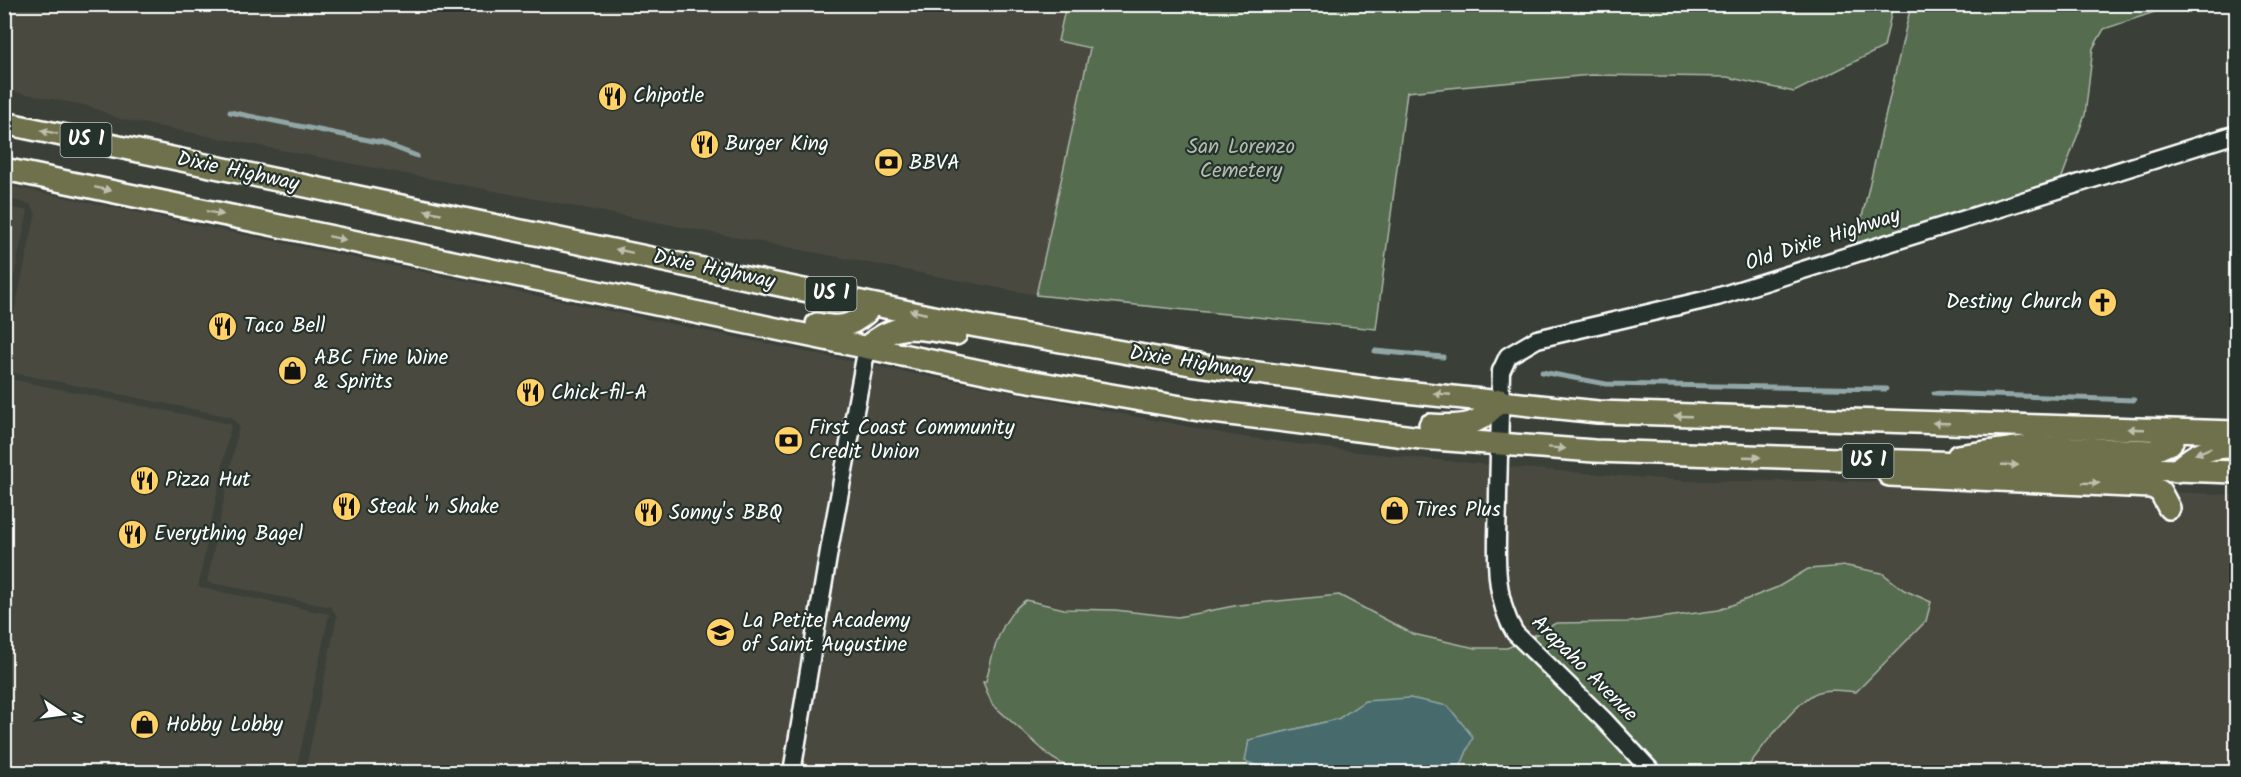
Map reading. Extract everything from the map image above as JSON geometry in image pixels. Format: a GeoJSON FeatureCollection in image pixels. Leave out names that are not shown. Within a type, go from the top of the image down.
{"type":"FeatureCollection","features":[{"type":"Feature","properties":{"kind":"main road","name":"Dixie Highway"},"geometry":{"type":"LineString","coordinates":[[4,123],[976,326],[1134,355],[1314,381],[1500,400]]}},
{"type":"Feature","properties":{"kind":"main road","name":"US 1"},"geometry":{"type":"LineString","coordinates":[[4,169],[976,370],[1205,411],[1421,438],[1683,455],[2236,472]]}},
{"type":"Feature","properties":{"kind":"main road"},"geometry":{"type":"LineString","coordinates":[[538,280],[566,272],[842,328],[850,326],[866,313]]}},
{"type":"Feature","properties":{"kind":"main road"},"geometry":{"type":"LineString","coordinates":[[831,294],[866,313],[870,327],[867,347]]}},
{"type":"Feature","properties":{"kind":"main road"},"geometry":{"type":"LineString","coordinates":[[867,347],[890,331],[913,328],[1078,356],[1134,355]]}},
{"type":"Feature","properties":{"kind":"main road"},"geometry":{"type":"LineString","coordinates":[[976,370],[998,364],[1025,367],[1268,408],[1430,425],[1469,424],[1488,415],[1500,400]]}},
{"type":"Feature","properties":{"kind":"main road","name":"US 1"},"geometry":{"type":"LineString","coordinates":[[1500,400],[1598,412],[1657,415],[2236,432]]}},
{"type":"Feature","properties":{"kind":"main road"},"geometry":{"type":"LineString","coordinates":[[1925,463],[2009,447],[2152,451],[2171,443],[2177,430]]}},
{"type":"Feature","properties":{"kind":"main road"},"geometry":{"type":"LineString","coordinates":[[2176,471],[2186,460],[2209,448],[2236,447]]}},
{"type":"Feature","properties":{"kind":"main road"},"geometry":{"type":"LineString","coordinates":[[1846,460],[1890,475],[2151,487],[2160,491],[2169,508]]}},
{"type":"Feature","properties":{"kind":"street","name":"Old Dixie Highway"},"geometry":{"type":"LineString","coordinates":[[1499,444],[1501,371],[1504,362],[1508,356],[1522,346],[1537,339],[1717,297],[2236,134]]}},
{"type":"Feature","properties":{"kind":"street"},"geometry":{"type":"LineString","coordinates":[[792,772],[830,545],[867,347]]}},
{"type":"Feature","properties":{"kind":"street"},"geometry":{"type":"LineString","coordinates":[[2176,471],[2177,430]]}},
{"type":"Feature","properties":{"kind":"street","name":"Arapaho Avenue"},"geometry":{"type":"LineString","coordinates":[[1499,444],[1498,568],[1501,603],[1506,619],[1515,633],[1603,719],[1652,772]]}},
{"type":"Feature","properties":{"kind":"shaded area"},"geometry":{"type":"Polygon","coordinates":[[[1066,4],[1058,41],[1091,48],[1036,295],[120,119],[89,106],[5,90],[4,5],[1066,4]]]}},
{"type":"Feature","properties":{"kind":"shaded area"},"geometry":{"type":"Polygon","coordinates":[[[5,185],[855,362],[820,543],[782,772],[305,772],[337,616],[331,607],[207,582],[239,426],[232,417],[5,371],[5,353],[36,213],[30,204],[5,198],[5,185]]]}},
{"type":"Feature","properties":{"kind":"shaded area"},"geometry":{"type":"Polygon","coordinates":[[[4,206],[28,211],[5,316],[4,206]]]}},
{"type":"Feature","properties":{"kind":"shaded area"},"geometry":{"type":"Polygon","coordinates":[[[874,366],[1237,436],[1357,452],[1489,465],[1487,528],[1491,603],[1501,633],[1514,645],[1507,648],[1475,648],[1413,634],[1338,595],[1239,605],[1178,617],[1115,610],[1064,609],[1026,600],[1002,627],[986,682],[983,682],[992,704],[1052,758],[1076,772],[802,772],[840,546],[874,366]]]}},
{"type":"Feature","properties":{"kind":"shaded area"},"geometry":{"type":"Polygon","coordinates":[[[5,378],[231,424],[198,587],[329,614],[296,772],[5,772],[5,378]]]}},
{"type":"Feature","properties":{"kind":"shaded area"},"geometry":{"type":"Polygon","coordinates":[[[1508,467],[1687,481],[1846,481],[2149,495],[2157,503],[2162,518],[2180,515],[2172,492],[2236,495],[2236,772],[1744,772],[1764,743],[1798,707],[1820,691],[1856,692],[1878,671],[1930,602],[1904,590],[1882,573],[1847,566],[1808,569],[1778,587],[1719,610],[1629,622],[1556,623],[1531,637],[1515,616],[1511,602],[1506,529],[1508,467]]]}},
{"type":"Feature","properties":{"kind":"green space","name":"San Lorenzo Cemetery"},"geometry":{"type":"Polygon","coordinates":[[[1066,4],[1893,5],[1884,47],[1794,92],[1727,77],[1591,75],[1407,92],[1376,329],[1036,295],[1090,48],[1058,41],[1066,4]]]}},
{"type":"Feature","properties":{"kind":"green space"},"geometry":{"type":"Polygon","coordinates":[[[2004,4],[2020,8],[2021,4],[2175,5],[2104,29],[2093,48],[2085,115],[2061,180],[1856,243],[1911,5],[2004,4]]]}},
{"type":"Feature","properties":{"kind":"green space"},"geometry":{"type":"Polygon","coordinates":[[[1847,566],[1882,573],[1904,590],[1931,602],[1926,621],[1856,692],[1822,691],[1803,702],[1780,726],[1744,772],[1664,772],[1610,713],[1531,637],[1556,623],[1629,622],[1719,610],[1778,587],[1808,569],[1847,566]]]}},
{"type":"Feature","properties":{"kind":"green space"},"geometry":{"type":"Polygon","coordinates":[[[1339,595],[1413,634],[1475,648],[1507,648],[1514,645],[1596,724],[1640,772],[1458,772],[1472,737],[1365,701],[1338,719],[1249,740],[1246,761],[1274,772],[1076,772],[1052,758],[992,704],[983,682],[986,681],[995,647],[1004,625],[1017,607],[1026,600],[1064,609],[1115,610],[1178,617],[1239,605],[1339,595]]]}},
{"type":"Feature","properties":{"kind":"water"},"geometry":{"type":"Polygon","coordinates":[[[1410,698],[1448,706],[1473,737],[1458,772],[1274,772],[1245,761],[1249,740],[1338,719],[1365,701],[1410,698]]]}},
{"type":"Feature","properties":{"kind":"waterway"},"geometry":{"type":"LineString","coordinates":[[230,112],[383,143],[417,156]]}},
{"type":"Feature","properties":{"kind":"waterway"},"geometry":{"type":"LineString","coordinates":[[1375,351],[1443,357]]}},
{"type":"Feature","properties":{"kind":"waterway"},"geometry":{"type":"LineString","coordinates":[[1542,372],[1606,384],[1886,389]]}},
{"type":"Feature","properties":{"kind":"waterway"},"geometry":{"type":"LineString","coordinates":[[1934,393],[2134,400]]}},
{"type":"Feature","properties":{"kind":"place","name":"Chipotle"},"geometry":{"type":"Point","coordinates":[612,96]}},
{"type":"Feature","properties":{"kind":"place","name":"Burger King"},"geometry":{"type":"Point","coordinates":[704,144]}},
{"type":"Feature","properties":{"kind":"place","name":"BBVA"},"geometry":{"type":"Point","coordinates":[888,163]}},
{"type":"Feature","properties":{"kind":"place","name":"Destiny Church"},"geometry":{"type":"Point","coordinates":[2103,302]}},
{"type":"Feature","properties":{"kind":"place","name":"Taco Bell"},"geometry":{"type":"Point","coordinates":[223,326]}},
{"type":"Feature","properties":{"kind":"place","name":"ABC Fine Wine & Spirits"},"geometry":{"type":"Point","coordinates":[293,370]}},
{"type":"Feature","properties":{"kind":"place","name":"Chick-fil-A"},"geometry":{"type":"Point","coordinates":[530,393]}},
{"type":"Feature","properties":{"kind":"place","name":"First Coast Community Credit Union"},"geometry":{"type":"Point","coordinates":[788,440]}},
{"type":"Feature","properties":{"kind":"place","name":"Pizza Hut"},"geometry":{"type":"Point","coordinates":[144,480]}},
{"type":"Feature","properties":{"kind":"place","name":"Steak 'n Shake"},"geometry":{"type":"Point","coordinates":[347,507]}},
{"type":"Feature","properties":{"kind":"place","name":"Tires Plus"},"geometry":{"type":"Point","coordinates":[1394,510]}},
{"type":"Feature","properties":{"kind":"place","name":"Sonny's BBQ"},"geometry":{"type":"Point","coordinates":[648,513]}},
{"type":"Feature","properties":{"kind":"place","name":"Everything Bagel"},"geometry":{"type":"Point","coordinates":[133,534]}},
{"type":"Feature","properties":{"kind":"place","name":"La Petite Academy of Saint Augustine"},"geometry":{"type":"Point","coordinates":[721,633]}},
{"type":"Feature","properties":{"kind":"place","name":"Hobby Lobby"},"geometry":{"type":"Point","coordinates":[145,725]}}]}
